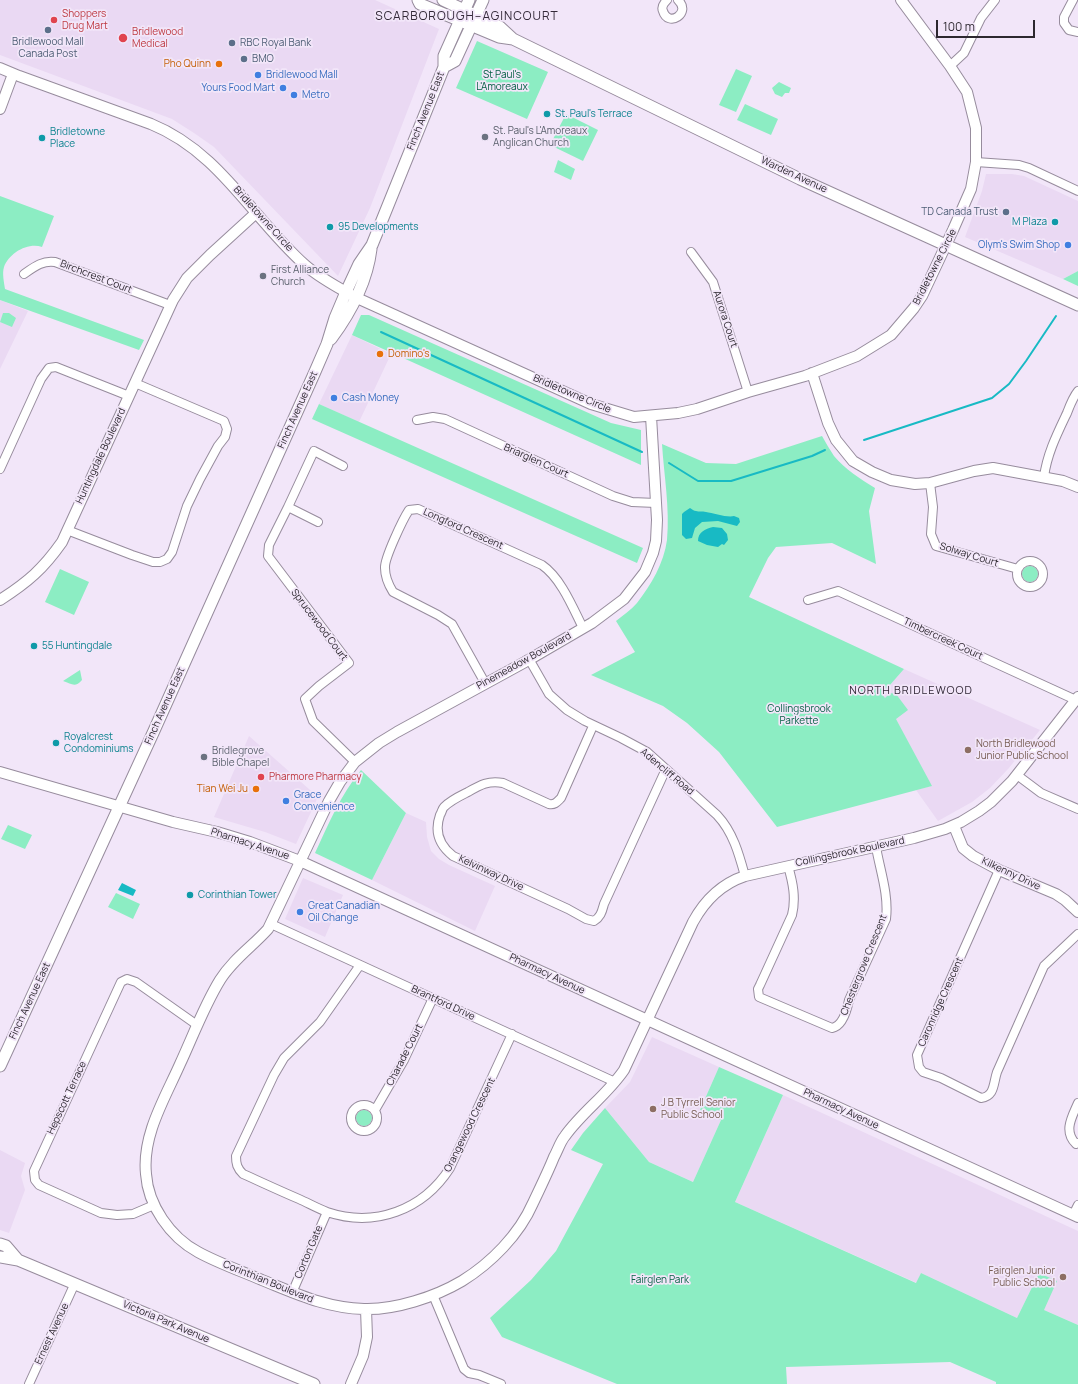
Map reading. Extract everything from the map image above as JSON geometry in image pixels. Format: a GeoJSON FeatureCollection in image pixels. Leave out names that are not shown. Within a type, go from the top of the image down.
{"type":"FeatureCollection","features":[{"type":"Feature","properties":{"kind":"main road","name":"Warden Avenue"},"geometry":{"type":"LineString","coordinates":[[418,0],[420,4],[464,10]]}},
{"type":"Feature","properties":{"kind":"main road","name":"Warden Avenue"},"geometry":{"type":"LineString","coordinates":[[443,0],[464,10],[473,20],[499,37],[513,39],[800,179],[1078,305]]}},
{"type":"Feature","properties":{"kind":"main road","name":"Finch Avenue East"},"geometry":{"type":"LineString","coordinates":[[444,67],[455,61],[483,0]]}},
{"type":"Feature","properties":{"kind":"main road","name":"Finch Avenue East"},"geometry":{"type":"LineString","coordinates":[[327,344],[344,321],[357,298],[369,262],[372,245],[444,67],[444,56],[464,10]]}},
{"type":"Feature","properties":{"kind":"main road","name":"Finch Avenue East"},"geometry":{"type":"LineString","coordinates":[[0,1066],[119,807],[327,344],[334,318],[359,264],[372,245]]}},
{"type":"Feature","properties":{"kind":"main road","name":"Victoria Park Avenue"},"geometry":{"type":"LineString","coordinates":[[0,1244],[6,1246],[18,1260]]}},
{"type":"Feature","properties":{"kind":"main road","name":"Victoria Park Avenue"},"geometry":{"type":"LineString","coordinates":[[0,1258],[18,1260],[76,1283],[314,1384]]}},
{"type":"Feature","properties":{"kind":"street"},"geometry":{"type":"LineString","coordinates":[[667,0],[662,8],[663,13],[666,17],[671,19],[677,18],[681,14],[682,6],[678,0]]}},
{"type":"Feature","properties":{"kind":"street","name":"Bridletowne Circle"},"geometry":{"type":"LineString","coordinates":[[0,68],[151,124],[173,135],[194,149],[213,165],[232,184],[280,240],[305,265],[323,279],[357,298],[591,404],[634,417],[651,416],[697,409],[812,373],[858,356],[891,335],[914,308],[922,296],[971,189],[976,162],[976,128],[967,92],[902,0]]}},
{"type":"Feature","properties":{"kind":"street"},"geometry":{"type":"LineString","coordinates":[[950,66],[964,53],[981,18],[995,0]]}},
{"type":"Feature","properties":{"kind":"street"},"geometry":{"type":"LineString","coordinates":[[1073,0],[1064,17],[1064,23],[1069,30],[1078,32]]}},
{"type":"Feature","properties":{"kind":"street"},"geometry":{"type":"LineString","coordinates":[[0,109],[13,74]]}},
{"type":"Feature","properties":{"kind":"street"},"geometry":{"type":"LineString","coordinates":[[976,162],[1018,165],[1029,168],[1078,191]]}},
{"type":"Feature","properties":{"kind":"street","name":"Huntingdale Boulevard"},"geometry":{"type":"LineString","coordinates":[[0,600],[21,587],[34,576],[53,554],[67,530],[170,305],[187,278],[256,213]]}},
{"type":"Feature","properties":{"kind":"street","name":"Aurora Court"},"geometry":{"type":"LineString","coordinates":[[691,252],[713,282],[748,392]]}},
{"type":"Feature","properties":{"kind":"street","name":"Birchcrest Court"},"geometry":{"type":"LineString","coordinates":[[24,274],[45,261],[55,262],[170,305]]}},
{"type":"Feature","properties":{"kind":"street"},"geometry":{"type":"LineString","coordinates":[[0,469],[41,379],[49,368],[56,367],[129,396]]}},
{"type":"Feature","properties":{"kind":"street"},"geometry":{"type":"LineString","coordinates":[[812,373],[830,429],[839,445],[848,456],[866,470],[890,480],[915,484],[930,483],[965,472],[993,468],[1063,481],[1078,487]]}},
{"type":"Feature","properties":{"kind":"street"},"geometry":{"type":"LineString","coordinates":[[67,530],[132,556],[153,562],[160,562],[167,559],[172,552],[188,506],[202,474],[218,446],[226,437],[227,429],[224,421],[135,383]]}},
{"type":"Feature","properties":{"kind":"street"},"geometry":{"type":"LineString","coordinates":[[1044,477],[1045,466],[1051,446],[1070,404],[1078,391]]}},
{"type":"Feature","properties":{"kind":"street","name":"Pinemeadow Boulevard"},"geometry":{"type":"LineString","coordinates":[[300,861],[334,792],[355,762],[372,748],[392,735],[595,621],[624,599],[645,572],[656,541],[657,520],[651,416]]}},
{"type":"Feature","properties":{"kind":"street","name":"Briarglen Court"},"geometry":{"type":"LineString","coordinates":[[417,420],[433,417],[445,420],[613,496],[632,502],[656,503]]}},
{"type":"Feature","properties":{"kind":"street","name":"Sprucewood Court"},"geometry":{"type":"LineString","coordinates":[[343,466],[314,451],[269,545],[268,556],[349,663],[305,699],[313,721],[355,762]]}},
{"type":"Feature","properties":{"kind":"street","name":"Solway Court"},"geometry":{"type":"LineString","coordinates":[[930,483],[933,507],[931,534],[936,546],[1018,569]]}},
{"type":"Feature","properties":{"kind":"street"},"geometry":{"type":"LineString","coordinates":[[288,507],[318,522]]}},
{"type":"Feature","properties":{"kind":"street","name":"Longford Crescent"},"geometry":{"type":"LineString","coordinates":[[485,683],[452,624],[438,615],[393,592],[389,586],[385,577],[384,566],[408,510],[418,509],[548,569],[560,584],[583,628]]}},
{"type":"Feature","properties":{"kind":"street","name":"Timbercreek Court"},"geometry":{"type":"LineString","coordinates":[[808,600],[838,590],[1077,699]]}},
{"type":"Feature","properties":{"kind":"street","name":"Adencliff Road"},"geometry":{"type":"LineString","coordinates":[[529,659],[549,694],[567,710],[593,726],[621,738],[642,750],[666,769],[722,820],[733,837],[745,876]]}},
{"type":"Feature","properties":{"kind":"street","name":"Collingsbrook Boulevard"},"geometry":{"type":"LineString","coordinates":[[648,1020],[693,922],[706,901],[722,887],[745,876],[919,837],[954,826],[991,802],[1017,775],[1077,699]]}},
{"type":"Feature","properties":{"kind":"street","name":"Kelvinway Drive"},"geometry":{"type":"LineString","coordinates":[[593,726],[561,798],[556,803],[553,805],[549,804],[503,783],[484,783],[456,798],[444,808],[437,824],[437,828],[440,840],[446,850],[453,856],[568,908],[586,919],[594,921],[599,918],[602,913],[604,904],[666,769]]}},
{"type":"Feature","properties":{"kind":"street","name":"Pharmacy Avenue"},"geometry":{"type":"LineString","coordinates":[[0,772],[173,822],[217,832],[250,842],[300,861],[1076,1216]]}},
{"type":"Feature","properties":{"kind":"street"},"geometry":{"type":"LineString","coordinates":[[1017,775],[1041,793],[1078,809]]}},
{"type":"Feature","properties":{"kind":"street","name":"Kilkenny Drive"},"geometry":{"type":"LineString","coordinates":[[954,826],[960,842],[968,853],[1000,870],[1056,894],[1072,905],[1078,912]]}},
{"type":"Feature","properties":{"kind":"street","name":"Chestergrove Crescent"},"geometry":{"type":"LineString","coordinates":[[788,866],[795,896],[794,906],[792,915],[758,989],[759,997],[832,1028],[840,1024],[845,1014],[849,1000],[886,918],[886,898],[876,847]]}},
{"type":"Feature","properties":{"kind":"street","name":"Corinthian Boulevard"},"geometry":{"type":"LineString","coordinates":[[300,861],[271,924],[256,942],[230,967],[220,980],[197,1025],[154,1123],[150,1136],[147,1151],[146,1174],[154,1205],[163,1220],[176,1236],[197,1252],[292,1293],[325,1304],[366,1309],[383,1308],[419,1301],[460,1282],[495,1255],[516,1231],[532,1205],[564,1136],[615,1082],[627,1065],[648,1020]]}},
{"type":"Feature","properties":{"kind":"street","name":"Caronridge Crescent"},"geometry":{"type":"LineString","coordinates":[[1000,870],[917,1055],[918,1067],[923,1072],[941,1078],[981,1098],[988,1096],[992,1091],[997,1072],[1044,966],[1078,934]]}},
{"type":"Feature","properties":{"kind":"street","name":"Brantford Drive"},"geometry":{"type":"LineString","coordinates":[[271,924],[615,1082]]}},
{"type":"Feature","properties":{"kind":"street","name":"Orangewood Crescent"},"geometry":{"type":"LineString","coordinates":[[360,965],[320,1022],[284,1058],[274,1075],[236,1156],[236,1165],[238,1170],[243,1174],[327,1212],[344,1216],[368,1218],[387,1215],[413,1205],[436,1187],[450,1168],[512,1034]]}},
{"type":"Feature","properties":{"kind":"street","name":"Hepscott Terrace"},"geometry":{"type":"LineString","coordinates":[[154,1205],[133,1214],[117,1215],[101,1213],[39,1185],[35,1180],[34,1171],[121,982],[126,979],[136,982],[197,1025]]}},
{"type":"Feature","properties":{"kind":"street","name":"Charade Court"},"geometry":{"type":"LineString","coordinates":[[375,1110],[404,1060],[433,998]]}},
{"type":"Feature","properties":{"kind":"street"},"geometry":{"type":"LineString","coordinates":[[1078,1103],[1068,1130],[1072,1140],[1078,1144]]}},
{"type":"Feature","properties":{"kind":"street"},"geometry":{"type":"LineString","coordinates":[[1076,1216],[1078,1205]]}},
{"type":"Feature","properties":{"kind":"street","name":"Corton Gate"},"geometry":{"type":"LineString","coordinates":[[292,1293],[327,1212]]}},
{"type":"Feature","properties":{"kind":"street","name":"Ernest Avenue"},"geometry":{"type":"LineString","coordinates":[[29,1384],[76,1283]]}},
{"type":"Feature","properties":{"kind":"street"},"geometry":{"type":"LineString","coordinates":[[433,1295],[464,1369],[469,1373],[479,1375],[501,1384]]}},
{"type":"Feature","properties":{"kind":"street"},"geometry":{"type":"LineString","coordinates":[[351,1384],[363,1356],[367,1337],[366,1309]]}},
{"type":"Feature","properties":{"kind":"shaded area"},"geometry":{"type":"Polygon","coordinates":[[[0,0],[375,0],[439,29],[370,208],[338,276],[214,147],[194,133],[172,119],[0,55],[0,0]]]}},
{"type":"Feature","properties":{"kind":"shaded area"},"geometry":{"type":"Polygon","coordinates":[[[986,174],[1012,174],[1024,176],[1078,201],[1078,271],[1063,279],[965,237],[982,191],[986,174]]]}},
{"type":"Feature","properties":{"kind":"shaded area"},"geometry":{"type":"Polygon","coordinates":[[[0,300],[28,311],[0,369],[0,300]]]}},
{"type":"Feature","properties":{"kind":"shaded area"},"geometry":{"type":"Polygon","coordinates":[[[352,335],[391,354],[359,422],[319,404],[352,335]]]}},
{"type":"Feature","properties":{"kind":"shaded area","name":"North Bridlewood Junior Public School"},"geometry":{"type":"Polygon","coordinates":[[[904,669],[1040,730],[1008,769],[990,788],[972,802],[938,821],[916,790],[931,786],[882,693],[904,669]]]}},
{"type":"Feature","properties":{"kind":"shaded area"},"geometry":{"type":"Polygon","coordinates":[[[249,736],[318,797],[296,844],[265,832],[214,817],[249,736]]]}},
{"type":"Feature","properties":{"kind":"shaded area"},"geometry":{"type":"Polygon","coordinates":[[[406,813],[426,822],[427,837],[431,851],[439,859],[495,886],[475,931],[372,880],[406,813]]]}},
{"type":"Feature","properties":{"kind":"shaded area"},"geometry":{"type":"Polygon","coordinates":[[[303,878],[343,895],[325,937],[285,919],[303,878]]]}},
{"type":"Feature","properties":{"kind":"shaded area","name":"J B Tyrrell Senior Public School"},"geometry":{"type":"Polygon","coordinates":[[[652,1037],[719,1067],[700,1110],[721,1120],[693,1182],[649,1162],[605,1108],[630,1082],[652,1037]]]}},
{"type":"Feature","properties":{"kind":"shaded area"},"geometry":{"type":"Polygon","coordinates":[[[783,1095],[1078,1231],[1078,1325],[1044,1310],[1039,1273],[1017,1318],[921,1273],[917,1283],[735,1202],[783,1095]]]}},
{"type":"Feature","properties":{"kind":"shaded area"},"geometry":{"type":"Polygon","coordinates":[[[0,1150],[25,1163],[21,1176],[25,1190],[9,1233],[0,1230],[0,1150]]]}},
{"type":"Feature","properties":{"kind":"green space","name":"St Paul's L'Amoreaux"},"geometry":{"type":"Polygon","coordinates":[[[477,41],[548,72],[527,119],[456,88],[477,41]]]}},
{"type":"Feature","properties":{"kind":"green space"},"geometry":{"type":"Polygon","coordinates":[[[736,69],[752,76],[736,112],[719,105],[736,69]]]}},
{"type":"Feature","properties":{"kind":"green space"},"geometry":{"type":"Polygon","coordinates":[[[779,82],[791,88],[789,93],[785,93],[782,97],[775,94],[772,88],[779,82]]]}},
{"type":"Feature","properties":{"kind":"green space"},"geometry":{"type":"Polygon","coordinates":[[[745,104],[778,119],[771,135],[737,120],[745,104]]]}},
{"type":"Feature","properties":{"kind":"green space"},"geometry":{"type":"Polygon","coordinates":[[[566,114],[598,130],[583,161],[550,145],[566,114]]]}},
{"type":"Feature","properties":{"kind":"green space"},"geometry":{"type":"Polygon","coordinates":[[[558,160],[575,169],[571,180],[554,172],[558,160]]]}},
{"type":"Feature","properties":{"kind":"green space"},"geometry":{"type":"Polygon","coordinates":[[[0,196],[54,216],[42,247],[25,247],[15,253],[6,262],[3,272],[5,289],[144,340],[139,350],[0,300],[0,196]]]}},
{"type":"Feature","properties":{"kind":"green space"},"geometry":{"type":"Polygon","coordinates":[[[1078,271],[1078,286],[1063,279],[1078,271]]]}},
{"type":"Feature","properties":{"kind":"green space"},"geometry":{"type":"Polygon","coordinates":[[[3,313],[9,313],[16,318],[12,327],[0,322],[3,313]]]}},
{"type":"Feature","properties":{"kind":"green space"},"geometry":{"type":"Polygon","coordinates":[[[361,315],[369,315],[611,423],[641,430],[641,465],[352,335],[361,315]]]}},
{"type":"Feature","properties":{"kind":"green space"},"geometry":{"type":"Polygon","coordinates":[[[319,404],[643,548],[637,563],[312,419],[319,404]]]}},
{"type":"Feature","properties":{"kind":"green space","name":"Collingsbrook Parkette"},"geometry":{"type":"Polygon","coordinates":[[[822,436],[838,461],[853,474],[875,488],[869,511],[876,564],[832,543],[776,547],[768,558],[749,597],[904,669],[882,694],[885,698],[890,693],[896,694],[908,710],[896,719],[932,786],[777,827],[719,752],[687,723],[663,706],[591,675],[635,652],[616,621],[635,606],[647,589],[663,557],[667,540],[668,516],[662,444],[706,463],[736,464],[822,436]]]}},
{"type":"Feature","properties":{"kind":"green space"},"geometry":{"type":"Polygon","coordinates":[[[1030,566],[1036,568],[1038,574],[1036,580],[1030,582],[1024,580],[1022,574],[1024,568],[1030,566]]]}},
{"type":"Feature","properties":{"kind":"green space"},"geometry":{"type":"Polygon","coordinates":[[[60,569],[89,582],[74,615],[45,602],[60,569]]]}},
{"type":"Feature","properties":{"kind":"green space"},"geometry":{"type":"Polygon","coordinates":[[[80,670],[82,680],[77,684],[73,685],[63,681],[80,670]]]}},
{"type":"Feature","properties":{"kind":"green space"},"geometry":{"type":"Polygon","coordinates":[[[361,770],[406,813],[372,880],[315,853],[341,800],[361,770]]]}},
{"type":"Feature","properties":{"kind":"green space"},"geometry":{"type":"Polygon","coordinates":[[[8,825],[32,835],[25,849],[1,839],[8,825]]]}},
{"type":"Feature","properties":{"kind":"green space"},"geometry":{"type":"Polygon","coordinates":[[[116,893],[140,904],[133,919],[108,907],[116,893]]]}},
{"type":"Feature","properties":{"kind":"green space","name":"Fairglen Park"},"geometry":{"type":"Polygon","coordinates":[[[719,1067],[783,1095],[735,1202],[916,1283],[921,1273],[1017,1318],[1039,1273],[1057,1281],[1044,1310],[1078,1325],[1078,1384],[996,1384],[996,1382],[950,1362],[786,1367],[787,1384],[617,1384],[502,1337],[490,1318],[531,1280],[556,1251],[603,1164],[571,1150],[583,1133],[605,1108],[649,1162],[693,1182],[721,1120],[700,1110],[719,1067]]]}},
{"type":"Feature","properties":{"kind":"green space"},"geometry":{"type":"Polygon","coordinates":[[[361,1110],[367,1110],[372,1115],[370,1124],[367,1126],[361,1126],[356,1121],[356,1115],[361,1110]]]}},
{"type":"Feature","properties":{"kind":"water"},"geometry":{"type":"Polygon","coordinates":[[[690,508],[694,511],[734,516],[739,518],[740,522],[737,526],[718,521],[702,522],[695,528],[692,538],[686,539],[682,535],[682,514],[690,508]]]}},
{"type":"Feature","properties":{"kind":"water"},"geometry":{"type":"Polygon","coordinates":[[[713,527],[722,528],[727,534],[728,540],[724,545],[722,544],[718,547],[707,545],[698,541],[699,535],[702,531],[713,527]]]}},
{"type":"Feature","properties":{"kind":"water"},"geometry":{"type":"Polygon","coordinates":[[[122,883],[136,890],[133,896],[118,890],[122,883]]]}},
{"type":"Feature","properties":{"kind":"waterway"},"geometry":{"type":"LineString","coordinates":[[864,440],[992,398],[1009,384],[1056,316]]}},
{"type":"Feature","properties":{"kind":"waterway"},"geometry":{"type":"LineString","coordinates":[[381,332],[642,452]]}},
{"type":"Feature","properties":{"kind":"waterway"},"geometry":{"type":"LineString","coordinates":[[669,463],[698,481],[731,481],[812,456],[825,450]]}},
{"type":"Feature","properties":{"kind":"place","name":"Shoppers Drug Mart"},"geometry":{"type":"Point","coordinates":[54,20]}},
{"type":"Feature","properties":{"kind":"place","name":"Bridlewood Mall Canada Post"},"geometry":{"type":"Point","coordinates":[48,30]}},
{"type":"Feature","properties":{"kind":"place","name":"Bridlewood Medical"},"geometry":{"type":"Point","coordinates":[123,38]}},
{"type":"Feature","properties":{"kind":"place","name":"RBC Royal Bank"},"geometry":{"type":"Point","coordinates":[232,43]}},
{"type":"Feature","properties":{"kind":"place","name":"BMO"},"geometry":{"type":"Point","coordinates":[244,59]}},
{"type":"Feature","properties":{"kind":"place","name":"Pho Quinn"},"geometry":{"type":"Point","coordinates":[219,64]}},
{"type":"Feature","properties":{"kind":"place","name":"Bridlewood Mall"},"geometry":{"type":"Point","coordinates":[258,75]}},
{"type":"Feature","properties":{"kind":"place","name":"Yours Food Mart"},"geometry":{"type":"Point","coordinates":[283,88]}},
{"type":"Feature","properties":{"kind":"place","name":"Metro"},"geometry":{"type":"Point","coordinates":[294,95]}},
{"type":"Feature","properties":{"kind":"place","name":"St. Paul's Terrace"},"geometry":{"type":"Point","coordinates":[547,114]}},
{"type":"Feature","properties":{"kind":"place","name":"St. Paul's L'Amoreaux Anglican Church"},"geometry":{"type":"Point","coordinates":[485,137]}},
{"type":"Feature","properties":{"kind":"place","name":"Bridletowne Place"},"geometry":{"type":"Point","coordinates":[42,138]}},
{"type":"Feature","properties":{"kind":"place","name":"TD Canada Trust"},"geometry":{"type":"Point","coordinates":[1006,212]}},
{"type":"Feature","properties":{"kind":"place","name":"M Plaza"},"geometry":{"type":"Point","coordinates":[1055,222]}},
{"type":"Feature","properties":{"kind":"place","name":"95 Developments"},"geometry":{"type":"Point","coordinates":[330,227]}},
{"type":"Feature","properties":{"kind":"place","name":"Olym's Swim Shop"},"geometry":{"type":"Point","coordinates":[1068,245]}},
{"type":"Feature","properties":{"kind":"place","name":"First Alliance Church"},"geometry":{"type":"Point","coordinates":[263,276]}},
{"type":"Feature","properties":{"kind":"place","name":"Domino's"},"geometry":{"type":"Point","coordinates":[380,354]}},
{"type":"Feature","properties":{"kind":"place","name":"Cash Money"},"geometry":{"type":"Point","coordinates":[334,398]}},
{"type":"Feature","properties":{"kind":"place","name":"55 Huntingdale"},"geometry":{"type":"Point","coordinates":[34,646]}},
{"type":"Feature","properties":{"kind":"place","name":"Royalcrest Condominiums"},"geometry":{"type":"Point","coordinates":[56,743]}},
{"type":"Feature","properties":{"kind":"place","name":"North Bridlewood Junior Public School"},"geometry":{"type":"Point","coordinates":[968,750]}},
{"type":"Feature","properties":{"kind":"place","name":"Bridlegrove Bible Chapel"},"geometry":{"type":"Point","coordinates":[204,757]}},
{"type":"Feature","properties":{"kind":"place","name":"Pharmore Pharmacy"},"geometry":{"type":"Point","coordinates":[261,777]}},
{"type":"Feature","properties":{"kind":"place","name":"Tian Wei Ju"},"geometry":{"type":"Point","coordinates":[256,789]}},
{"type":"Feature","properties":{"kind":"place","name":"Grace Convenience"},"geometry":{"type":"Point","coordinates":[286,801]}},
{"type":"Feature","properties":{"kind":"place","name":"Corinthian Tower"},"geometry":{"type":"Point","coordinates":[190,895]}},
{"type":"Feature","properties":{"kind":"place","name":"Great Canadian Oil Change"},"geometry":{"type":"Point","coordinates":[300,912]}},
{"type":"Feature","properties":{"kind":"place","name":"J B Tyrrell Senior Public School"},"geometry":{"type":"Point","coordinates":[653,1109]}},
{"type":"Feature","properties":{"kind":"place","name":"Fairglen Junior Public School"},"geometry":{"type":"Point","coordinates":[1063,1277]}},
{"type":"Feature","properties":{"kind":"district","name":"SCARBOROUGH–AGINCOURT"},"geometry":{"type":"Point","coordinates":[467,17]}},
{"type":"Feature","properties":{"kind":"district","name":"NORTH BRIDLEWOOD"},"geometry":{"type":"Point","coordinates":[911,691]}}]}
